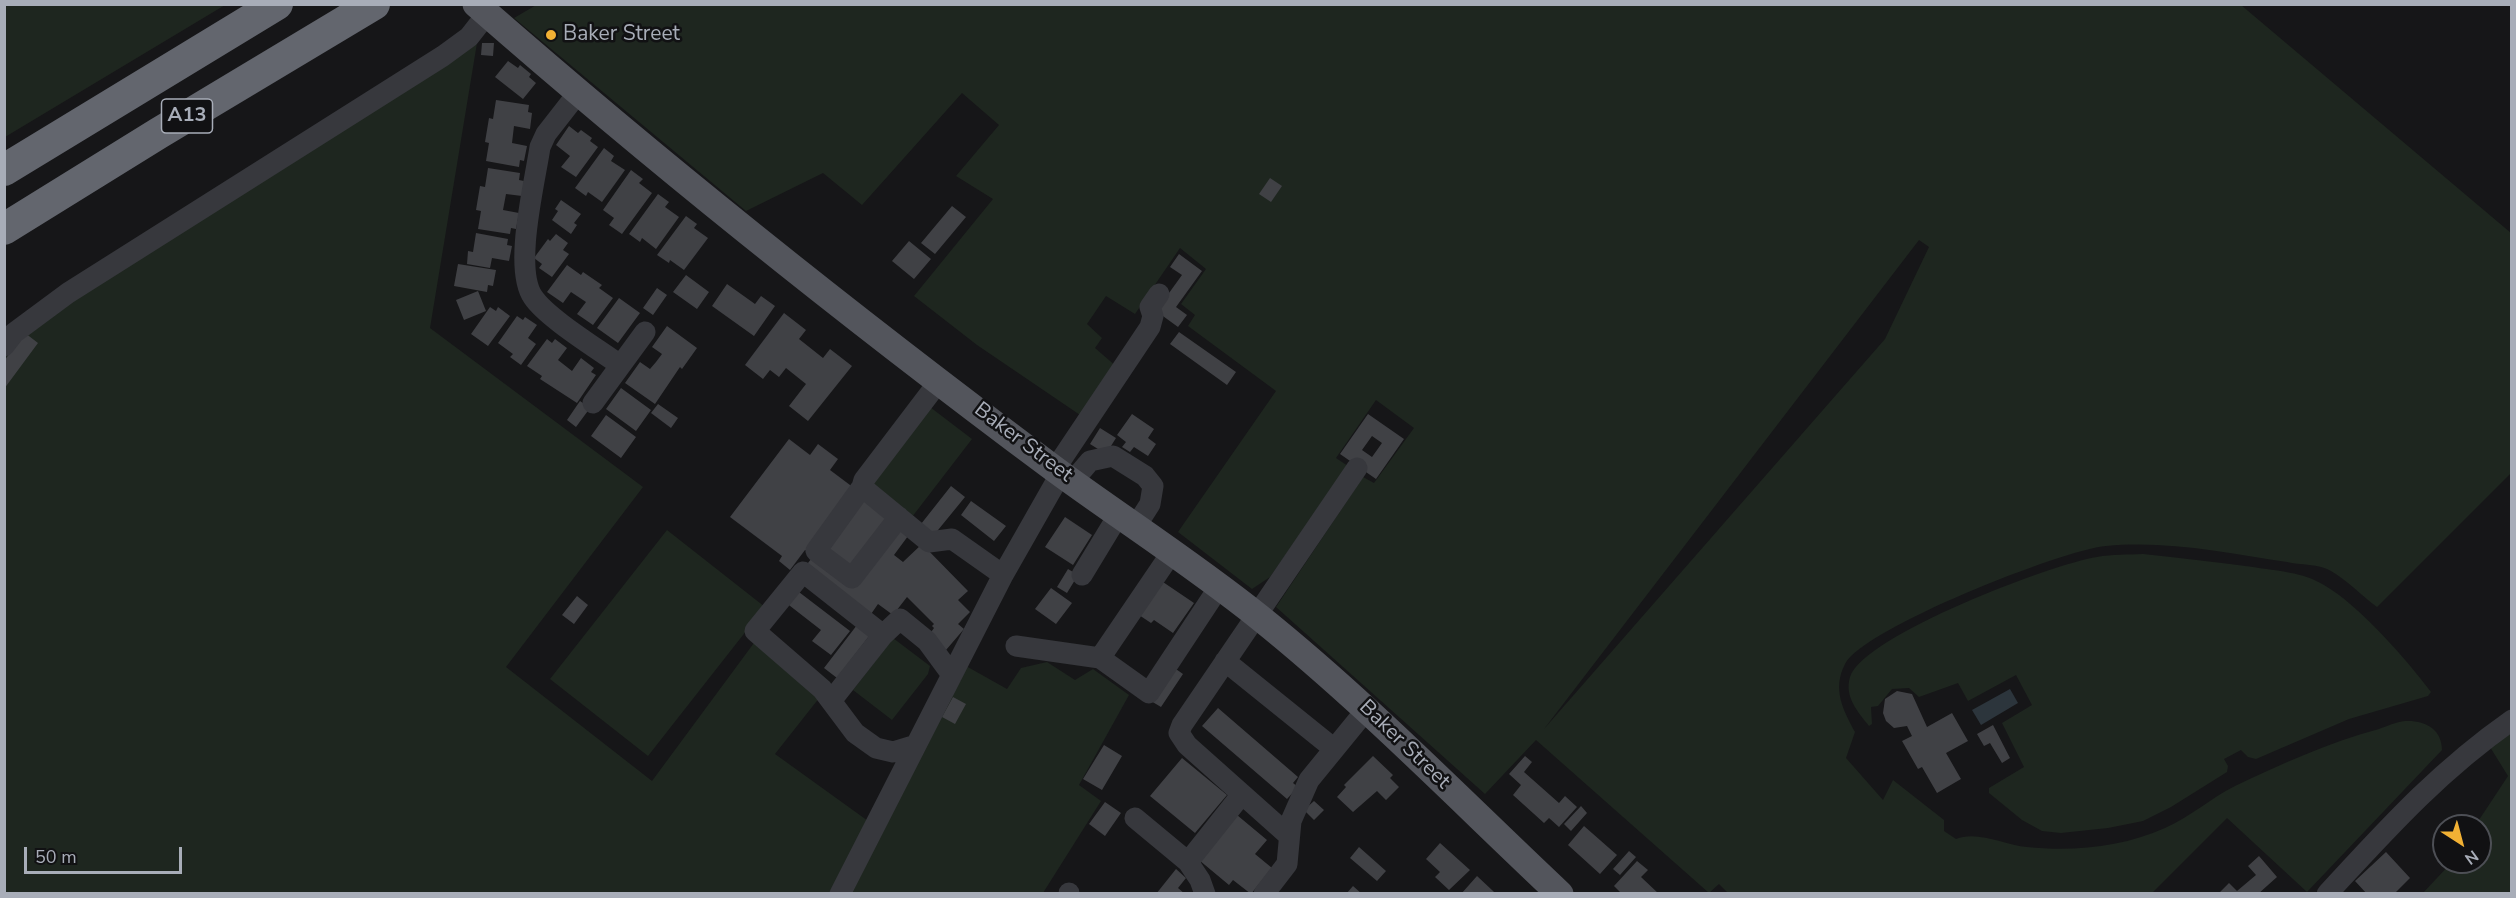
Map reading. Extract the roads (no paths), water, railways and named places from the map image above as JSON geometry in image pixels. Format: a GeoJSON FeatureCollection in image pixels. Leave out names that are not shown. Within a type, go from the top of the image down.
{"type":"FeatureCollection","features":[{"type":"Feature","properties":{"kind":"highway","name":"A13"},"geometry":{"type":"LineString","coordinates":[[4,170],[277,4]]}},
{"type":"Feature","properties":{"kind":"highway","name":"A13"},"geometry":{"type":"LineString","coordinates":[[4,229],[372,5]]}},
{"type":"Feature","properties":{"kind":"main road","name":"Baker Street"},"geometry":{"type":"LineString","coordinates":[[482,9],[682,180],[1063,474],[1256,615],[1367,710],[1560,894]]}},
{"type":"Feature","properties":{"kind":"street"},"geometry":{"type":"LineString","coordinates":[[4,346],[14,333],[68,293],[443,56],[469,37],[482,9]]}},
{"type":"Feature","properties":{"kind":"street"},"geometry":{"type":"LineString","coordinates":[[578,93],[546,134],[540,147],[523,256],[526,280],[532,297],[546,311],[620,365]]}},
{"type":"Feature","properties":{"kind":"street"},"geometry":{"type":"LineString","coordinates":[[840,894],[1003,574],[1150,327],[1153,316],[1150,307],[1159,294]]}},
{"type":"Feature","properties":{"kind":"street"},"geometry":{"type":"LineString","coordinates":[[593,403],[645,332]]}},
{"type":"Feature","properties":{"kind":"street"},"geometry":{"type":"LineString","coordinates":[[883,634],[803,572],[801,567],[810,554],[816,551],[862,487],[864,480],[940,380]]}},
{"type":"Feature","properties":{"kind":"street"},"geometry":{"type":"LineString","coordinates":[[1063,474],[1090,461],[1113,456],[1145,476],[1153,486],[1150,504],[1127,520],[1082,574]]}},
{"type":"Feature","properties":{"kind":"street"},"geometry":{"type":"LineString","coordinates":[[1288,835],[1187,745],[1179,733],[1182,725],[1357,468]]}},
{"type":"Feature","properties":{"kind":"street"},"geometry":{"type":"LineString","coordinates":[[862,487],[930,542],[952,539],[1003,574]]}},
{"type":"Feature","properties":{"kind":"street"},"geometry":{"type":"LineString","coordinates":[[816,551],[852,578],[899,517]]}},
{"type":"Feature","properties":{"kind":"street"},"geometry":{"type":"LineString","coordinates":[[1100,658],[1172,552]]}},
{"type":"Feature","properties":{"kind":"street"},"geometry":{"type":"LineString","coordinates":[[803,572],[755,631],[822,688],[855,733],[876,748],[893,752],[916,745]]}},
{"type":"Feature","properties":{"kind":"street"},"geometry":{"type":"LineString","coordinates":[[1016,646],[1100,658],[1149,693],[1219,587]]}},
{"type":"Feature","properties":{"kind":"street"},"geometry":{"type":"LineString","coordinates":[[831,700],[883,634],[900,619],[927,641],[952,675]]}},
{"type":"Feature","properties":{"kind":"street"},"geometry":{"type":"LineString","coordinates":[[1225,661],[1333,748]]}},
{"type":"Feature","properties":{"kind":"street"},"geometry":{"type":"LineString","coordinates":[[1264,894],[1287,864],[1291,821],[1309,780],[1333,748],[1367,710]]}},
{"type":"Feature","properties":{"kind":"street"},"geometry":{"type":"LineString","coordinates":[[2326,894],[2442,773],[2511,720]]}},
{"type":"Feature","properties":{"kind":"street"},"geometry":{"type":"LineString","coordinates":[[1188,862],[1242,794]]}},
{"type":"Feature","properties":{"kind":"street"},"geometry":{"type":"LineString","coordinates":[[1135,818],[1188,862],[1200,880],[1205,894]]}},
{"type":"Feature","properties":{"kind":"place","name":"Baker Street"},"geometry":{"type":"Point","coordinates":[551,35]}}]}
